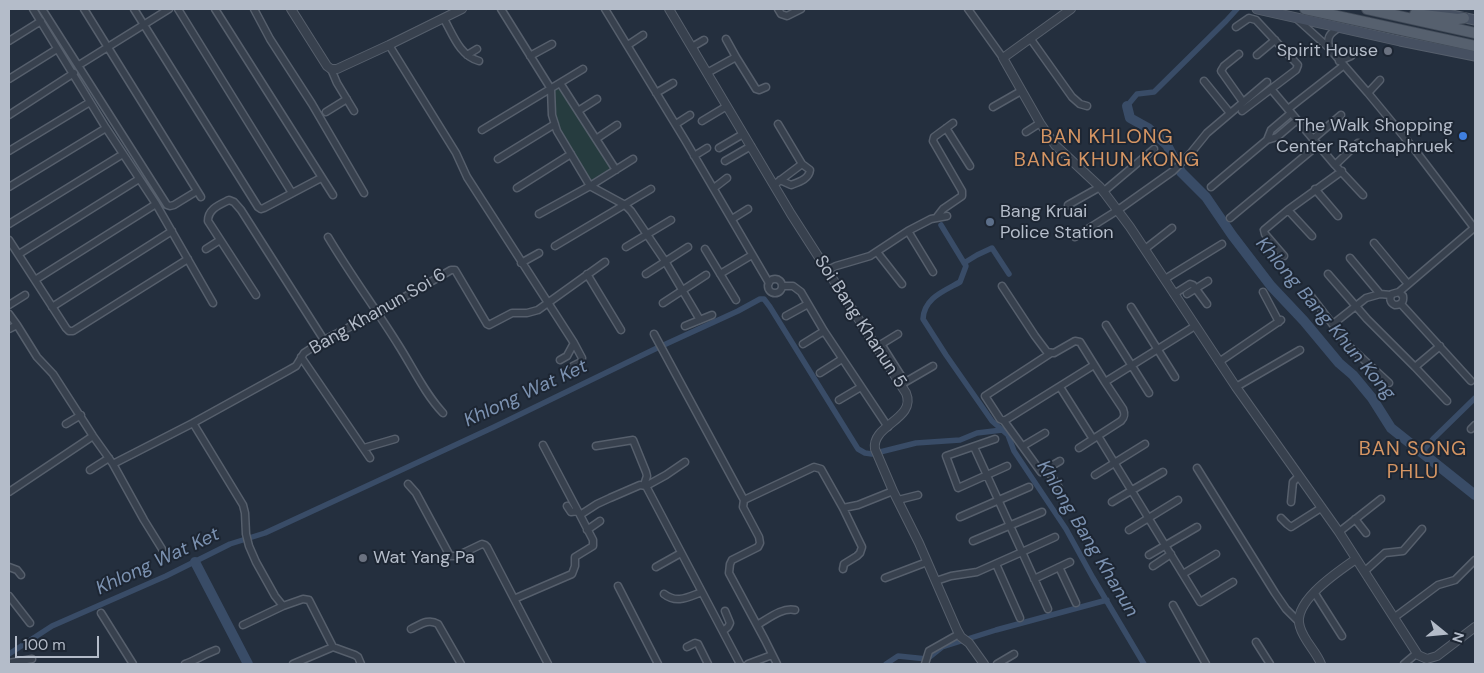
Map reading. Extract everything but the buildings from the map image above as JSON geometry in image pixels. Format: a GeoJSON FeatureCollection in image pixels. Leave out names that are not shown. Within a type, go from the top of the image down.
{"type":"FeatureCollection","features":[{"type":"Feature","properties":{"kind":"main road"},"geometry":{"type":"LineString","coordinates":[[1257,9],[1475,56]]}},
{"type":"Feature","properties":{"kind":"main road"},"geometry":{"type":"LineString","coordinates":[[1305,9],[1470,45],[1475,50]]}},
{"type":"Feature","properties":{"kind":"main road"},"geometry":{"type":"LineString","coordinates":[[1367,9],[1475,33]]}},
{"type":"Feature","properties":{"kind":"main road"},"geometry":{"type":"LineString","coordinates":[[1424,9],[1475,20]]}},
{"type":"Feature","properties":{"kind":"main road"},"geometry":{"type":"LineString","coordinates":[[1407,18],[1413,14],[1458,20],[1464,18]]}},
{"type":"Feature","properties":{"kind":"street"},"geometry":{"type":"LineString","coordinates":[[33,9],[106,128],[156,204],[213,302]]}},
{"type":"Feature","properties":{"kind":"street"},"geometry":{"type":"LineString","coordinates":[[42,9],[168,205],[174,205],[199,194],[84,9]]}},
{"type":"Feature","properties":{"kind":"street"},"geometry":{"type":"LineString","coordinates":[[134,9],[258,207],[264,208],[321,178]]}},
{"type":"Feature","properties":{"kind":"street"},"geometry":{"type":"LineString","coordinates":[[79,65],[169,9]]}},
{"type":"Feature","properties":{"kind":"street"},"geometry":{"type":"LineString","coordinates":[[178,9],[292,193]]}},
{"type":"Feature","properties":{"kind":"street"},"geometry":{"type":"LineString","coordinates":[[215,9],[333,195]]}},
{"type":"Feature","properties":{"kind":"street"},"geometry":{"type":"LineString","coordinates":[[254,9],[270,39],[312,104],[364,193]]}},
{"type":"Feature","properties":{"kind":"street"},"geometry":{"type":"LineString","coordinates":[[291,9],[324,62],[331,68],[354,111]]}},
{"type":"Feature","properties":{"kind":"street"},"geometry":{"type":"LineString","coordinates":[[501,9],[551,89],[552,115],[557,131],[590,186],[625,205],[638,220],[666,261],[700,320]]}},
{"type":"Feature","properties":{"kind":"street"},"geometry":{"type":"LineString","coordinates":[[605,9],[714,188],[769,283],[770,290],[774,293],[780,292],[782,286]]}},
{"type":"Feature","properties":{"kind":"street","name":"Soi Bang Khanun 5"},"geometry":{"type":"LineString","coordinates":[[669,9],[743,134],[777,182],[791,214],[903,383],[908,398],[908,406],[876,439],[875,449],[960,635],[969,643],[984,664]]}},
{"type":"Feature","properties":{"kind":"street"},"geometry":{"type":"LineString","coordinates":[[778,9],[781,14],[787,16],[801,9]]}},
{"type":"Feature","properties":{"kind":"street"},"geometry":{"type":"LineString","coordinates":[[968,9],[1003,58],[1040,123],[1055,145],[1102,189],[1118,210],[1236,388],[1339,532],[1421,659]]}},
{"type":"Feature","properties":{"kind":"street"},"geometry":{"type":"LineString","coordinates":[[1003,58],[1071,9]]}},
{"type":"Feature","properties":{"kind":"street"},"geometry":{"type":"LineString","coordinates":[[331,68],[341,68],[444,19],[458,10]]}},
{"type":"Feature","properties":{"kind":"street"},"geometry":{"type":"LineString","coordinates":[[1296,17],[1329,48],[1368,93],[1475,228],[1398,292],[1394,292],[1391,295],[1380,294],[1366,298],[1333,324]]}},
{"type":"Feature","properties":{"kind":"street"},"geometry":{"type":"LineString","coordinates":[[1075,237],[1118,210],[1173,171],[1206,133],[1230,113],[1269,85],[1296,70],[1298,65],[1258,22],[1251,18],[1246,19],[1236,27]]}},
{"type":"Feature","properties":{"kind":"street"},"geometry":{"type":"LineString","coordinates":[[444,19],[460,49],[479,61]]}},
{"type":"Feature","properties":{"kind":"street"},"geometry":{"type":"LineString","coordinates":[[9,41],[41,20]]}},
{"type":"Feature","properties":{"kind":"street"},"geometry":{"type":"LineString","coordinates":[[1329,48],[1330,35],[1340,27]]}},
{"type":"Feature","properties":{"kind":"street"},"geometry":{"type":"LineString","coordinates":[[628,45],[643,35]]}},
{"type":"Feature","properties":{"kind":"street"},"geometry":{"type":"LineString","coordinates":[[1030,38],[1072,97],[1080,104],[1087,106]]}},
{"type":"Feature","properties":{"kind":"street"},"geometry":{"type":"LineString","coordinates":[[726,39],[757,90],[766,87]]}},
{"type":"Feature","properties":{"kind":"street"},"geometry":{"type":"LineString","coordinates":[[692,47],[704,40]]}},
{"type":"Feature","properties":{"kind":"street"},"geometry":{"type":"LineString","coordinates":[[1257,56],[1275,40]]}},
{"type":"Feature","properties":{"kind":"street"},"geometry":{"type":"LineString","coordinates":[[530,56],[552,44]]}},
{"type":"Feature","properties":{"kind":"street"},"geometry":{"type":"LineString","coordinates":[[389,45],[456,153],[467,177],[574,343],[582,358],[581,362],[573,366]]}},
{"type":"Feature","properties":{"kind":"street"},"geometry":{"type":"LineString","coordinates":[[9,78],[57,48]]}},
{"type":"Feature","properties":{"kind":"street"},"geometry":{"type":"LineString","coordinates":[[467,55],[478,49]]}},
{"type":"Feature","properties":{"kind":"street"},"geometry":{"type":"LineString","coordinates":[[1267,140],[1270,130],[1356,51]]}},
{"type":"Feature","properties":{"kind":"street"},"geometry":{"type":"LineString","coordinates":[[1239,54],[1224,66],[1221,71],[1244,102]]}},
{"type":"Feature","properties":{"kind":"street"},"geometry":{"type":"LineString","coordinates":[[708,73],[736,57]]}},
{"type":"Feature","properties":{"kind":"street"},"geometry":{"type":"LineString","coordinates":[[482,130],[583,69]]}},
{"type":"Feature","properties":{"kind":"street"},"geometry":{"type":"LineString","coordinates":[[9,115],[74,73]]}},
{"type":"Feature","properties":{"kind":"street"},"geometry":{"type":"LineString","coordinates":[[1368,93],[1380,80]]}},
{"type":"Feature","properties":{"kind":"street"},"geometry":{"type":"LineString","coordinates":[[1204,81],[1230,113]]}},
{"type":"Feature","properties":{"kind":"street"},"geometry":{"type":"LineString","coordinates":[[560,83],[616,170]]}},
{"type":"Feature","properties":{"kind":"street"},"geometry":{"type":"LineString","coordinates":[[656,92],[673,83]]}},
{"type":"Feature","properties":{"kind":"street"},"geometry":{"type":"LineString","coordinates":[[1242,111],[1269,85]]}},
{"type":"Feature","properties":{"kind":"street"},"geometry":{"type":"LineString","coordinates":[[1269,85],[1312,139],[1363,194]]}},
{"type":"Feature","properties":{"kind":"street"},"geometry":{"type":"LineString","coordinates":[[993,108],[1021,91]]}},
{"type":"Feature","properties":{"kind":"street"},"geometry":{"type":"LineString","coordinates":[[578,111],[597,98]]}},
{"type":"Feature","properties":{"kind":"street"},"geometry":{"type":"LineString","coordinates":[[326,112],[347,99]]}},
{"type":"Feature","properties":{"kind":"street"},"geometry":{"type":"LineString","coordinates":[[9,151],[90,102]]}},
{"type":"Feature","properties":{"kind":"street"},"geometry":{"type":"LineString","coordinates":[[702,121],[727,106]]}},
{"type":"Feature","properties":{"kind":"street"},"geometry":{"type":"LineString","coordinates":[[676,124],[690,115]]}},
{"type":"Feature","properties":{"kind":"street"},"geometry":{"type":"LineString","coordinates":[[1312,139],[1341,115]]}},
{"type":"Feature","properties":{"kind":"street"},"geometry":{"type":"LineString","coordinates":[[1211,187],[1267,140],[1277,137],[1297,120]]}},
{"type":"Feature","properties":{"kind":"street"},"geometry":{"type":"LineString","coordinates":[[936,218],[943,209],[962,196],[962,191],[932,141],[934,137],[954,123]]}},
{"type":"Feature","properties":{"kind":"street"},"geometry":{"type":"LineString","coordinates":[[1026,132],[1040,123]]}},
{"type":"Feature","properties":{"kind":"street"},"geometry":{"type":"LineString","coordinates":[[498,159],[555,124]]}},
{"type":"Feature","properties":{"kind":"street"},"geometry":{"type":"LineString","coordinates":[[777,182],[791,185],[806,178],[810,170],[802,164],[778,124]]}},
{"type":"Feature","properties":{"kind":"street"},"geometry":{"type":"LineString","coordinates":[[596,139],[616,125]]}},
{"type":"Feature","properties":{"kind":"street"},"geometry":{"type":"LineString","coordinates":[[9,187],[106,128]]}},
{"type":"Feature","properties":{"kind":"street"},"geometry":{"type":"LineString","coordinates":[[946,128],[970,166]]}},
{"type":"Feature","properties":{"kind":"street"},"geometry":{"type":"LineString","coordinates":[[719,148],[743,134]]}},
{"type":"Feature","properties":{"kind":"street"},"geometry":{"type":"LineString","coordinates":[[1335,165],[1358,143]]}},
{"type":"Feature","properties":{"kind":"street"},"geometry":{"type":"LineString","coordinates":[[1230,218],[1318,145]]}},
{"type":"Feature","properties":{"kind":"street"},"geometry":{"type":"LineString","coordinates":[[725,161],[751,146]]}},
{"type":"Feature","properties":{"kind":"street"},"geometry":{"type":"LineString","coordinates":[[694,156],[707,148]]}},
{"type":"Feature","properties":{"kind":"street"},"geometry":{"type":"LineString","coordinates":[[1068,206],[1102,189],[1154,149]]}},
{"type":"Feature","properties":{"kind":"street"},"geometry":{"type":"LineString","coordinates":[[9,224],[123,154]]}},
{"type":"Feature","properties":{"kind":"street"},"geometry":{"type":"LineString","coordinates":[[517,188],[571,154]]}},
{"type":"Feature","properties":{"kind":"street"},"geometry":{"type":"LineString","coordinates":[[539,214],[590,186],[632,159]]}},
{"type":"Feature","properties":{"kind":"street"},"geometry":{"type":"LineString","coordinates":[[777,182],[802,164]]}},
{"type":"Feature","properties":{"kind":"street"},"geometry":{"type":"LineString","coordinates":[[1284,256],[1265,234],[1264,230],[1288,210],[1342,172]]}},
{"type":"Feature","properties":{"kind":"street"},"geometry":{"type":"LineString","coordinates":[[714,188],[727,178]]}},
{"type":"Feature","properties":{"kind":"street"},"geometry":{"type":"LineString","coordinates":[[19,254],[139,179]]}},
{"type":"Feature","properties":{"kind":"street"},"geometry":{"type":"LineString","coordinates":[[555,246],[652,189]]}},
{"type":"Feature","properties":{"kind":"street"},"geometry":{"type":"LineString","coordinates":[[1315,190],[1338,216]]}},
{"type":"Feature","properties":{"kind":"street"},"geometry":{"type":"LineString","coordinates":[[256,295],[208,221],[208,215],[218,205],[229,200],[241,210],[324,340]]}},
{"type":"Feature","properties":{"kind":"street"},"geometry":{"type":"LineString","coordinates":[[35,280],[156,204]]}},
{"type":"Feature","properties":{"kind":"street"},"geometry":{"type":"LineString","coordinates":[[732,219],[748,209]]}},
{"type":"Feature","properties":{"kind":"street"},"geometry":{"type":"LineString","coordinates":[[1288,210],[1312,236]]}},
{"type":"Feature","properties":{"kind":"street"},"geometry":{"type":"LineString","coordinates":[[828,270],[860,260],[877,252],[909,230],[936,218],[947,216]]}},
{"type":"Feature","properties":{"kind":"street"},"geometry":{"type":"LineString","coordinates":[[626,247],[670,220]]}},
{"type":"Feature","properties":{"kind":"street"},"geometry":{"type":"LineString","coordinates":[[1145,249],[1172,228]]}},
{"type":"Feature","properties":{"kind":"street"},"geometry":{"type":"LineString","coordinates":[[909,230],[928,255]]}},
{"type":"Feature","properties":{"kind":"street"},"geometry":{"type":"LineString","coordinates":[[909,230],[933,272]]}},
{"type":"Feature","properties":{"kind":"street"},"geometry":{"type":"LineString","coordinates":[[52,306],[172,231]]}},
{"type":"Feature","properties":{"kind":"street"},"geometry":{"type":"LineString","coordinates":[[328,237],[434,404],[443,413]]}},
{"type":"Feature","properties":{"kind":"street"},"geometry":{"type":"LineString","coordinates":[[9,240],[69,331],[73,331],[188,259]]}},
{"type":"Feature","properties":{"kind":"street"},"geometry":{"type":"LineString","coordinates":[[206,249],[220,240]]}},
{"type":"Feature","properties":{"kind":"street"},"geometry":{"type":"LineString","coordinates":[[1374,243],[1408,284]]}},
{"type":"Feature","properties":{"kind":"street"},"geometry":{"type":"LineString","coordinates":[[1165,279],[1222,244]]}},
{"type":"Feature","properties":{"kind":"street"},"geometry":{"type":"LineString","coordinates":[[646,274],[688,247]]}},
{"type":"Feature","properties":{"kind":"street"},"geometry":{"type":"LineString","coordinates":[[705,249],[736,300]]}},
{"type":"Feature","properties":{"kind":"street"},"geometry":{"type":"LineString","coordinates":[[521,263],[539,252]]}},
{"type":"Feature","properties":{"kind":"street"},"geometry":{"type":"LineString","coordinates":[[877,252],[902,284]]}},
{"type":"Feature","properties":{"kind":"street"},"geometry":{"type":"LineString","coordinates":[[720,274],[752,255]]}},
{"type":"Feature","properties":{"kind":"street"},"geometry":{"type":"LineString","coordinates":[[1350,258],[1380,294]]}},
{"type":"Feature","properties":{"kind":"street","name":"Bang Khanun Soi 6"},"geometry":{"type":"LineString","coordinates":[[90,470],[193,423],[294,368],[306,351],[378,313],[450,270],[453,269],[489,325],[512,313],[527,313],[538,310],[605,262]]}},
{"type":"Feature","properties":{"kind":"street"},"geometry":{"type":"LineString","coordinates":[[587,274],[621,330]]}},
{"type":"Feature","properties":{"kind":"street"},"geometry":{"type":"LineString","coordinates":[[1328,274],[1367,319],[1447,401]]}},
{"type":"Feature","properties":{"kind":"street"},"geometry":{"type":"LineString","coordinates":[[663,303],[706,275]]}},
{"type":"Feature","properties":{"kind":"street"},"geometry":{"type":"LineString","coordinates":[[769,283],[776,280],[782,286]]}},
{"type":"Feature","properties":{"kind":"street"},"geometry":{"type":"LineString","coordinates":[[1187,294],[1208,280]]}},
{"type":"Feature","properties":{"kind":"street"},"geometry":{"type":"LineString","coordinates":[[1174,294],[1190,284],[1196,288],[1207,304]]}},
{"type":"Feature","properties":{"kind":"street"},"geometry":{"type":"LineString","coordinates":[[782,286],[798,288],[842,359],[888,427]]}},
{"type":"Feature","properties":{"kind":"street"},"geometry":{"type":"LineString","coordinates":[[1002,286],[1035,336],[1047,352],[1051,353]]}},
{"type":"Feature","properties":{"kind":"street"},"geometry":{"type":"LineString","coordinates":[[1307,291],[1350,346],[1389,383]]}},
{"type":"Feature","properties":{"kind":"street"},"geometry":{"type":"LineString","coordinates":[[1219,362],[1280,321],[1262,292]]}},
{"type":"Feature","properties":{"kind":"street"},"geometry":{"type":"LineString","coordinates":[[1398,292],[1403,299],[1401,304]]}},
{"type":"Feature","properties":{"kind":"street"},"geometry":{"type":"LineString","coordinates":[[9,305],[25,295]]}},
{"type":"Feature","properties":{"kind":"street"},"geometry":{"type":"LineString","coordinates":[[1391,295],[1392,304],[1401,304]]}},
{"type":"Feature","properties":{"kind":"street"},"geometry":{"type":"LineString","coordinates":[[786,316],[808,304]]}},
{"type":"Feature","properties":{"kind":"street"},"geometry":{"type":"LineString","coordinates":[[1401,304],[1471,381]]}},
{"type":"Feature","properties":{"kind":"street"},"geometry":{"type":"LineString","coordinates":[[1132,307],[1175,376]]}},
{"type":"Feature","properties":{"kind":"street"},"geometry":{"type":"LineString","coordinates":[[9,314],[37,357],[53,374],[111,461],[162,549]]}},
{"type":"Feature","properties":{"kind":"street"},"geometry":{"type":"LineString","coordinates":[[685,326],[712,315]]}},
{"type":"Feature","properties":{"kind":"street"},"geometry":{"type":"LineString","coordinates":[[9,329],[17,325]]}},
{"type":"Feature","properties":{"kind":"street"},"geometry":{"type":"LineString","coordinates":[[1106,325],[1149,393]]}},
{"type":"Feature","properties":{"kind":"street"},"geometry":{"type":"LineString","coordinates":[[1104,382],[1195,326]]}},
{"type":"Feature","properties":{"kind":"street"},"geometry":{"type":"LineString","coordinates":[[803,344],[824,331]]}},
{"type":"Feature","properties":{"kind":"street"},"geometry":{"type":"LineString","coordinates":[[654,334],[744,500],[743,507],[760,537],[758,547],[732,560],[729,573],[776,664]]}},
{"type":"Feature","properties":{"kind":"street"},"geometry":{"type":"LineString","coordinates":[[879,345],[898,334]]}},
{"type":"Feature","properties":{"kind":"street"},"geometry":{"type":"LineString","coordinates":[[1060,460],[1041,472],[1004,421],[1000,419],[985,396],[1051,353],[1077,341],[1082,345],[1123,410],[1124,416],[1121,421],[1079,448]]}},
{"type":"Feature","properties":{"kind":"street"},"geometry":{"type":"LineString","coordinates":[[560,360],[567,356],[574,343]]}},
{"type":"Feature","properties":{"kind":"street"},"geometry":{"type":"LineString","coordinates":[[1415,367],[1440,346]]}},
{"type":"Feature","properties":{"kind":"street"},"geometry":{"type":"LineString","coordinates":[[1236,388],[1300,350]]}},
{"type":"Feature","properties":{"kind":"street"},"geometry":{"type":"LineString","coordinates":[[302,357],[370,458]]}},
{"type":"Feature","properties":{"kind":"street"},"geometry":{"type":"LineString","coordinates":[[820,373],[842,359]]}},
{"type":"Feature","properties":{"kind":"street"},"geometry":{"type":"LineString","coordinates":[[1004,421],[1094,365]]}},
{"type":"Feature","properties":{"kind":"street"},"geometry":{"type":"LineString","coordinates":[[903,383],[933,366]]}},
{"type":"Feature","properties":{"kind":"street"},"geometry":{"type":"LineString","coordinates":[[839,400],[861,386]]}},
{"type":"Feature","properties":{"kind":"street"},"geometry":{"type":"LineString","coordinates":[[1060,387],[1115,463],[1200,602],[1233,582]]}},
{"type":"Feature","properties":{"kind":"street"},"geometry":{"type":"LineString","coordinates":[[66,424],[81,416]]}},
{"type":"Feature","properties":{"kind":"street"},"geometry":{"type":"LineString","coordinates":[[193,423],[244,509],[249,546],[275,596],[283,606]]}},
{"type":"Feature","properties":{"kind":"street"},"geometry":{"type":"LineString","coordinates":[[1023,446],[1045,433]]}},
{"type":"Feature","properties":{"kind":"street"},"geometry":{"type":"LineString","coordinates":[[9,492],[93,436]]}},
{"type":"Feature","properties":{"kind":"street"},"geometry":{"type":"LineString","coordinates":[[364,448],[395,439]]}},
{"type":"Feature","properties":{"kind":"street"},"geometry":{"type":"LineString","coordinates":[[995,439],[946,456],[958,488],[1006,466]]}},
{"type":"Feature","properties":{"kind":"street"},"geometry":{"type":"LineString","coordinates":[[596,446],[633,440],[646,472],[645,486],[740,664]]}},
{"type":"Feature","properties":{"kind":"street"},"geometry":{"type":"LineString","coordinates":[[1095,475],[1145,444]]}},
{"type":"Feature","properties":{"kind":"street"},"geometry":{"type":"LineString","coordinates":[[514,599],[572,574],[575,566],[575,557],[593,546],[593,540],[543,445]]}},
{"type":"Feature","properties":{"kind":"street"},"geometry":{"type":"LineString","coordinates":[[974,447],[1048,610]]}},
{"type":"Feature","properties":{"kind":"street"},"geometry":{"type":"LineString","coordinates":[[567,506],[571,512],[579,513],[640,485],[645,486],[685,462]]}},
{"type":"Feature","properties":{"kind":"street"},"geometry":{"type":"LineString","coordinates":[[744,500],[816,467],[821,469],[844,508],[862,548],[860,553],[844,564],[843,569]]}},
{"type":"Feature","properties":{"kind":"street"},"geometry":{"type":"LineString","coordinates":[[1197,468],[1275,593],[1286,609],[1298,620],[1301,631],[1321,664]]}},
{"type":"Feature","properties":{"kind":"street"},"geometry":{"type":"LineString","coordinates":[[1047,469],[1059,488]]}},
{"type":"Feature","properties":{"kind":"street"},"geometry":{"type":"LineString","coordinates":[[1112,502],[1163,472]]}},
{"type":"Feature","properties":{"kind":"street"},"geometry":{"type":"LineString","coordinates":[[1291,502],[1293,482],[1299,476]]}},
{"type":"Feature","properties":{"kind":"street"},"geometry":{"type":"LineString","coordinates":[[408,484],[416,493],[448,554],[453,557],[482,544],[485,545],[548,664]]}},
{"type":"Feature","properties":{"kind":"street"},"geometry":{"type":"LineString","coordinates":[[960,516],[1029,487]]}},
{"type":"Feature","properties":{"kind":"street"},"geometry":{"type":"LineString","coordinates":[[844,508],[858,505],[893,491]]}},
{"type":"Feature","properties":{"kind":"street"},"geometry":{"type":"LineString","coordinates":[[898,500],[918,495]]}},
{"type":"Feature","properties":{"kind":"street"},"geometry":{"type":"LineString","coordinates":[[1339,532],[1381,499]]}},
{"type":"Feature","properties":{"kind":"street"},"geometry":{"type":"LineString","coordinates":[[1129,530],[1178,500]]}},
{"type":"Feature","properties":{"kind":"street"},"geometry":{"type":"LineString","coordinates":[[1281,518],[1291,527],[1321,508]]}},
{"type":"Feature","properties":{"kind":"street"},"geometry":{"type":"LineString","coordinates":[[973,541],[1042,512]]}},
{"type":"Feature","properties":{"kind":"street"},"geometry":{"type":"LineString","coordinates":[[1355,519],[1366,534]]}},
{"type":"Feature","properties":{"kind":"street"},"geometry":{"type":"LineString","coordinates":[[587,530],[600,521]]}},
{"type":"Feature","properties":{"kind":"street"},"geometry":{"type":"LineString","coordinates":[[1149,556],[1197,527]]}},
{"type":"Feature","properties":{"kind":"street"},"geometry":{"type":"LineString","coordinates":[[1365,571],[1385,553],[1403,551],[1422,529]]}},
{"type":"Feature","properties":{"kind":"street"},"geometry":{"type":"LineString","coordinates":[[936,581],[951,576],[977,572],[1055,537]]}},
{"type":"Feature","properties":{"kind":"street"},"geometry":{"type":"LineString","coordinates":[[656,567],[681,553]]}},
{"type":"Feature","properties":{"kind":"street"},"geometry":{"type":"LineString","coordinates":[[1153,566],[1171,554]]}},
{"type":"Feature","properties":{"kind":"street"},"geometry":{"type":"LineString","coordinates":[[1183,574],[1216,554]]}},
{"type":"Feature","properties":{"kind":"street"},"geometry":{"type":"LineString","coordinates":[[1298,620],[1314,592],[1356,559]]}},
{"type":"Feature","properties":{"kind":"street"},"geometry":{"type":"LineString","coordinates":[[1395,617],[1438,585],[1455,580],[1475,560]]}},
{"type":"Feature","properties":{"kind":"street"},"geometry":{"type":"LineString","coordinates":[[885,578],[928,562]]}},
{"type":"Feature","properties":{"kind":"street"},"geometry":{"type":"LineString","coordinates":[[1034,579],[1070,562]]}},
{"type":"Feature","properties":{"kind":"street"},"geometry":{"type":"LineString","coordinates":[[996,564],[1020,618]]}},
{"type":"Feature","properties":{"kind":"street"},"geometry":{"type":"LineString","coordinates":[[9,567],[18,570],[20,575]]}},
{"type":"Feature","properties":{"kind":"street"},"geometry":{"type":"LineString","coordinates":[[1059,567],[1076,603]]}},
{"type":"Feature","properties":{"kind":"street"},"geometry":{"type":"LineString","coordinates":[[618,586],[658,664]]}},
{"type":"Feature","properties":{"kind":"street"},"geometry":{"type":"LineString","coordinates":[[664,594],[673,599],[681,600],[702,592]]}},
{"type":"Feature","properties":{"kind":"street"},"geometry":{"type":"LineString","coordinates":[[1314,592],[1342,636]]}},
{"type":"Feature","properties":{"kind":"street"},"geometry":{"type":"LineString","coordinates":[[9,596],[30,623]]}},
{"type":"Feature","properties":{"kind":"street"},"geometry":{"type":"LineString","coordinates":[[243,625],[283,606],[303,599],[309,600],[332,647]]}},
{"type":"Feature","properties":{"kind":"street"},"geometry":{"type":"LineString","coordinates":[[1172,605],[1206,664]]}},
{"type":"Feature","properties":{"kind":"street"},"geometry":{"type":"LineString","coordinates":[[757,625],[783,611],[795,610]]}},
{"type":"Feature","properties":{"kind":"street"},"geometry":{"type":"LineString","coordinates":[[723,631],[730,623],[725,612]]}},
{"type":"Feature","properties":{"kind":"street"},"geometry":{"type":"LineString","coordinates":[[101,613],[133,664]]}},
{"type":"Feature","properties":{"kind":"street"},"geometry":{"type":"LineString","coordinates":[[411,629],[428,621],[438,624],[461,664]]}},
{"type":"Feature","properties":{"kind":"street"},"geometry":{"type":"LineString","coordinates":[[1404,664],[1437,656],[1475,627]]}},
{"type":"Feature","properties":{"kind":"street"},"geometry":{"type":"LineString","coordinates":[[926,664],[927,654],[930,650],[960,635]]}},
{"type":"Feature","properties":{"kind":"street"},"geometry":{"type":"LineString","coordinates":[[1256,642],[1270,664]]}},
{"type":"Feature","properties":{"kind":"street"},"geometry":{"type":"LineString","coordinates":[[687,647],[695,643],[698,644],[708,664]]}},
{"type":"Feature","properties":{"kind":"street"},"geometry":{"type":"LineString","coordinates":[[293,664],[332,647],[355,655],[361,664]]}},
{"type":"Feature","properties":{"kind":"street"},"geometry":{"type":"LineString","coordinates":[[185,664],[200,659],[216,650]]}},
{"type":"Feature","properties":{"kind":"street"},"geometry":{"type":"LineString","coordinates":[[997,664],[1014,654]]}},
{"type":"Feature","properties":{"kind":"street"},"geometry":{"type":"LineString","coordinates":[[748,664],[772,655]]}},
{"type":"Feature","properties":{"kind":"street"},"geometry":{"type":"LineString","coordinates":[[9,663],[32,659]]}},
{"type":"Feature","properties":{"kind":"green space"},"geometry":{"type":"Polygon","coordinates":[[[560,83],[616,170],[590,186],[557,131],[551,89],[560,83]]]}},
{"type":"Feature","properties":{"kind":"waterway"},"geometry":{"type":"LineString","coordinates":[[1127,106],[1137,94],[1154,92],[1237,9]]}},
{"type":"Feature","properties":{"kind":"waterway","name":"Khlong Bang Khun Kong"},"geometry":{"type":"LineString","coordinates":[[1127,106],[1130,118],[1148,128],[1167,145],[1181,172],[1206,197],[1271,286],[1304,321],[1339,363],[1353,375],[1372,398],[1391,428],[1475,495]]}},
{"type":"Feature","properties":{"kind":"waterway","name":"Khlong Bang Khanun"},"geometry":{"type":"LineString","coordinates":[[941,225],[966,266],[960,282],[931,300],[924,312],[923,319],[992,421],[1008,435],[1014,451],[1066,529],[1144,664]]}},
{"type":"Feature","properties":{"kind":"waterway"},"geometry":{"type":"LineString","coordinates":[[964,263],[992,248],[1009,274]]}},
{"type":"Feature","properties":{"kind":"waterway","name":"Khlong Wat Ket"},"geometry":{"type":"LineString","coordinates":[[9,654],[52,626],[166,576],[230,544],[265,533],[494,427],[760,299],[764,299],[770,307],[858,449],[865,453],[872,454],[916,443],[960,440],[977,433],[1002,430]]}},
{"type":"Feature","properties":{"kind":"waterway"},"geometry":{"type":"LineString","coordinates":[[1421,453],[1475,398]]}},
{"type":"Feature","properties":{"kind":"waterway"},"geometry":{"type":"LineString","coordinates":[[195,562],[248,664]]}},
{"type":"Feature","properties":{"kind":"waterway"},"geometry":{"type":"LineString","coordinates":[[886,664],[898,656],[927,659],[942,647],[996,630],[1107,600]]}},
{"type":"Feature","properties":{"kind":"place","name":"Spirit House"},"geometry":{"type":"Point","coordinates":[1388,51]}},
{"type":"Feature","properties":{"kind":"place","name":"The Walk Shopping Center Ratchaphruek"},"geometry":{"type":"Point","coordinates":[1463,136]}},
{"type":"Feature","properties":{"kind":"place","name":"Bang Kruai Police Station"},"geometry":{"type":"Point","coordinates":[990,222]}},
{"type":"Feature","properties":{"kind":"place","name":"Wat Yang Pa"},"geometry":{"type":"Point","coordinates":[363,558]}},
{"type":"Feature","properties":{"kind":"district","name":"BAN KHLONG BANG KHUN KONG"},"geometry":{"type":"Point","coordinates":[1107,150]}},
{"type":"Feature","properties":{"kind":"district","name":"BAN SONG PHLU"},"geometry":{"type":"Point","coordinates":[1413,462]}}]}
